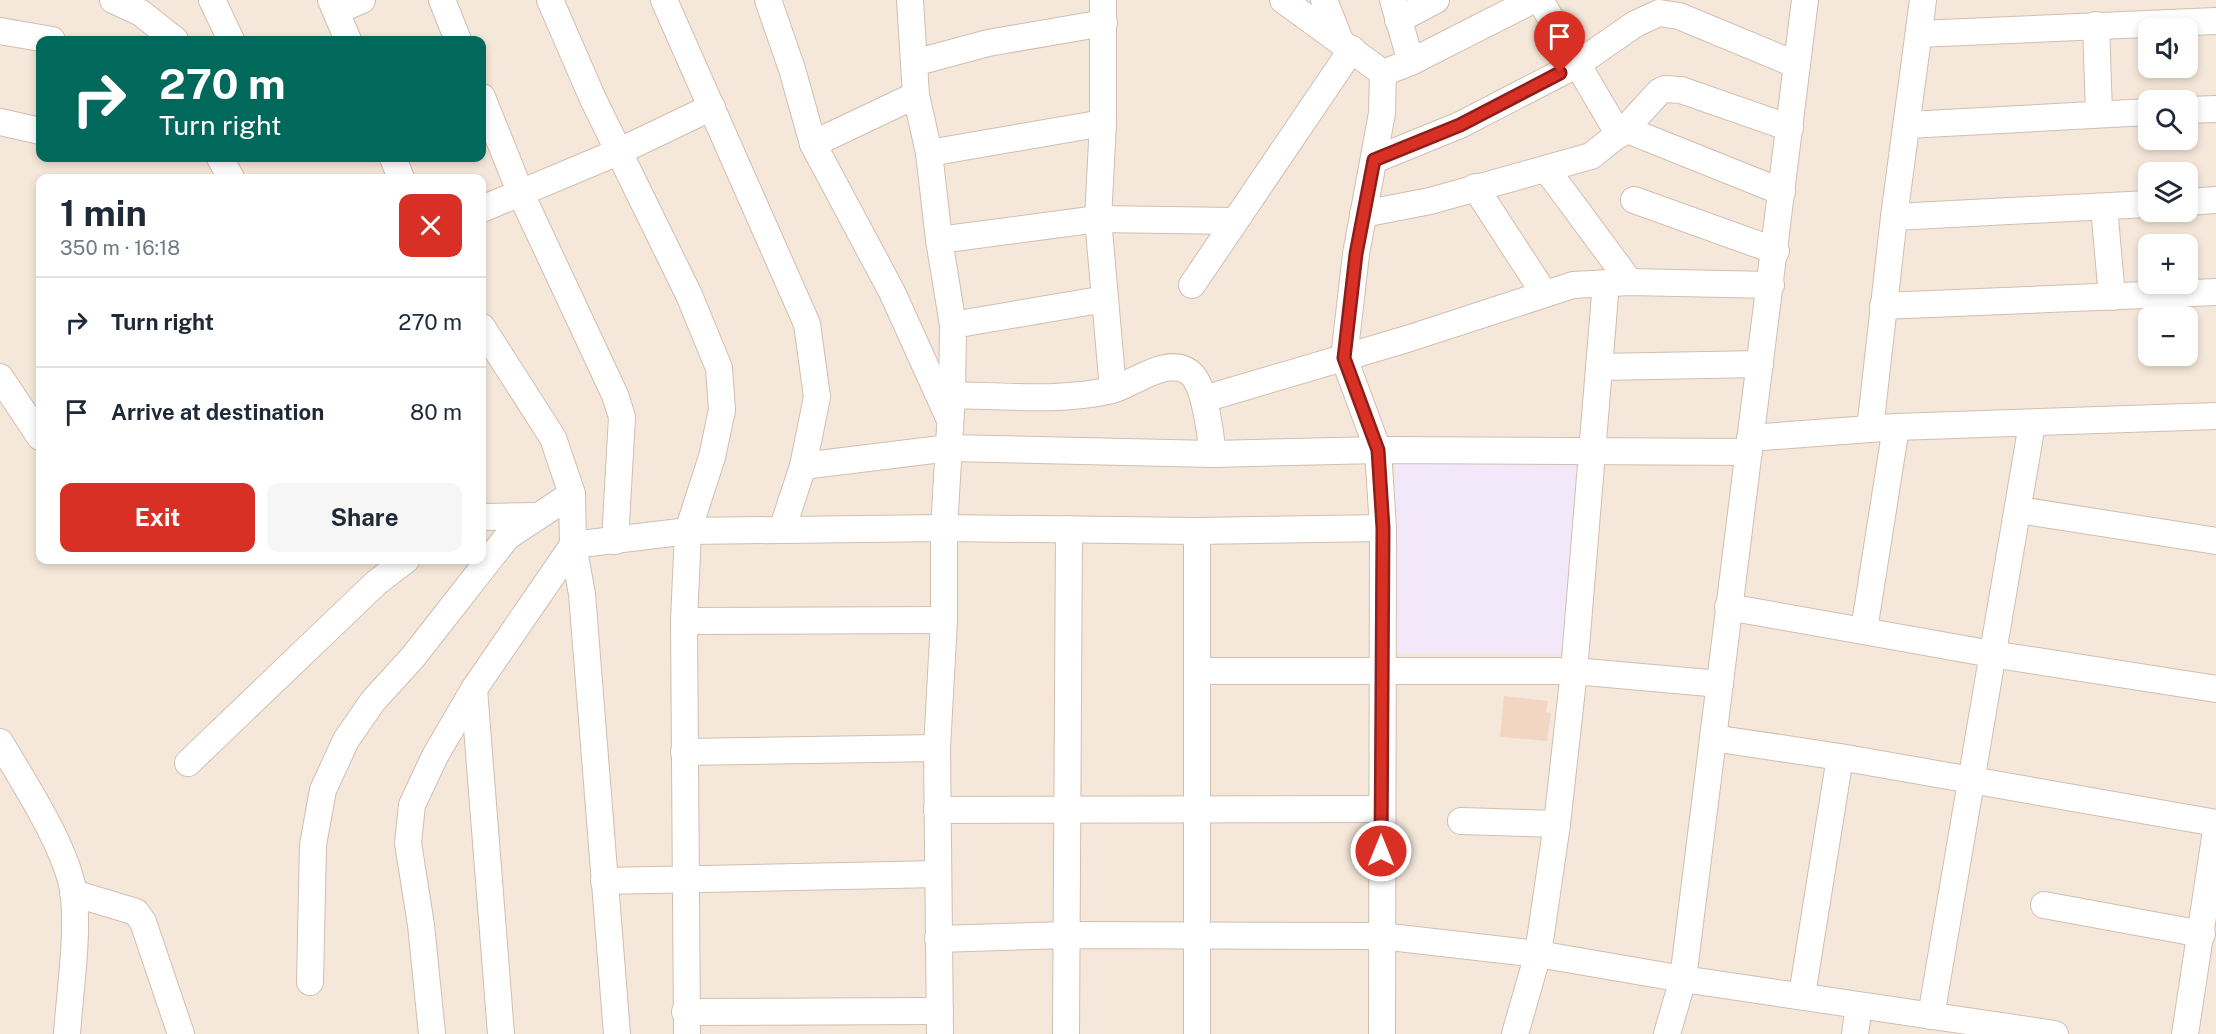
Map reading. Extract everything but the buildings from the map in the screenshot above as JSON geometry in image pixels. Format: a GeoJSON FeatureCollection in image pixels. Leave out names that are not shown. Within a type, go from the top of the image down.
{"type":"FeatureCollection","features":[{"type":"Feature","properties":{"kind":"street"},"geometry":{"type":"LineString","coordinates":[[113,0],[141,13],[170,36]]}},
{"type":"Feature","properties":{"kind":"street"},"geometry":{"type":"LineString","coordinates":[[212,0],[229,36]]}},
{"type":"Feature","properties":{"kind":"street"},"geometry":{"type":"LineString","coordinates":[[346,36],[334,5],[362,0]]}},
{"type":"Feature","properties":{"kind":"street"},"geometry":{"type":"LineString","coordinates":[[442,0],[456,36]]}},
{"type":"Feature","properties":{"kind":"street"},"geometry":{"type":"LineString","coordinates":[[550,0],[618,152],[688,295],[719,368],[722,410],[712,457],[688,531],[684,621],[686,1023],[940,1022],[937,748],[944,620],[945,528],[953,325],[939,240],[929,153],[916,95],[910,0]]}},
{"type":"Feature","properties":{"kind":"street"},"geometry":{"type":"LineString","coordinates":[[666,0],[807,324],[817,397],[803,466],[782,530]]}},
{"type":"Feature","properties":{"kind":"street"},"geometry":{"type":"LineString","coordinates":[[768,0],[792,69],[813,144],[892,292],[950,421]]}},
{"type":"Feature","properties":{"kind":"street"},"geometry":{"type":"LineString","coordinates":[[1283,0],[1345,43],[1383,73]]}},
{"type":"Feature","properties":{"kind":"street"},"geometry":{"type":"LineString","coordinates":[[1324,0],[1345,43]]}},
{"type":"Feature","properties":{"kind":"street"},"geometry":{"type":"LineString","coordinates":[[1411,62],[1395,10],[1436,0]]}},
{"type":"Feature","properties":{"kind":"street"},"geometry":{"type":"LineString","coordinates":[[1383,73],[1411,62],[1533,0]]}},
{"type":"Feature","properties":{"kind":"street"},"geometry":{"type":"LineString","coordinates":[[1540,0],[1576,65],[1622,132],[1782,192]]}},
{"type":"Feature","properties":{"kind":"street"},"geometry":{"type":"LineString","coordinates":[[1666,1034],[1683,979],[1728,607],[1776,251],[1804,0]]}},
{"type":"Feature","properties":{"kind":"street"},"geometry":{"type":"LineString","coordinates":[[1870,429],[1883,306],[1923,0]]}},
{"type":"Feature","properties":{"kind":"street"},"geometry":{"type":"LineString","coordinates":[[914,63],[1103,12],[1103,123],[1098,219],[1113,389]]}},
{"type":"Feature","properties":{"kind":"street"},"geometry":{"type":"LineString","coordinates":[[1374,160],[1460,125],[1576,65],[1635,24],[1659,13],[1679,16],[1797,65]]}},
{"type":"Feature","properties":{"kind":"street"},"geometry":{"type":"LineString","coordinates":[[1919,34],[2216,21]]}},
{"type":"Feature","properties":{"kind":"street"},"geometry":{"type":"LineString","coordinates":[[2096,25],[2098,114]]}},
{"type":"Feature","properties":{"kind":"street"},"geometry":{"type":"LineString","coordinates":[[0,31],[36,37]]}},
{"type":"Feature","properties":{"kind":"street"},"geometry":{"type":"LineString","coordinates":[[1192,285],[1235,221],[1345,43]]}},
{"type":"Feature","properties":{"kind":"street"},"geometry":{"type":"LineString","coordinates":[[1382,1034],[1383,528],[1378,450],[1344,358],[1363,214],[1382,113],[1383,73]]}},
{"type":"Feature","properties":{"kind":"street"},"geometry":{"type":"LineString","coordinates":[[1363,214],[1430,201],[1591,156],[1622,132],[1659,92],[1671,89],[1791,128]]}},
{"type":"Feature","properties":{"kind":"street"},"geometry":{"type":"LineString","coordinates":[[813,144],[916,95]]}},
{"type":"Feature","properties":{"kind":"street"},"geometry":{"type":"LineString","coordinates":[[486,107],[521,194],[615,395],[622,417],[615,541]]}},
{"type":"Feature","properties":{"kind":"street"},"geometry":{"type":"LineString","coordinates":[[486,207],[618,152],[712,107]]}},
{"type":"Feature","properties":{"kind":"street"},"geometry":{"type":"LineString","coordinates":[[2198,110],[2216,109]]}},
{"type":"Feature","properties":{"kind":"street"},"geometry":{"type":"LineString","coordinates":[[1908,125],[2138,112]]}},
{"type":"Feature","properties":{"kind":"street"},"geometry":{"type":"LineString","coordinates":[[0,122],[36,130]]}},
{"type":"Feature","properties":{"kind":"street"},"geometry":{"type":"LineString","coordinates":[[929,153],[1103,123]]}},
{"type":"Feature","properties":{"kind":"street"},"geometry":{"type":"LineString","coordinates":[[1515,1034],[1538,954],[1557,824],[1574,671],[1599,367],[1618,283],[1547,170]]}},
{"type":"Feature","properties":{"kind":"street"},"geometry":{"type":"LineString","coordinates":[[1475,187],[1544,293]]}},
{"type":"Feature","properties":{"kind":"street"},"geometry":{"type":"LineString","coordinates":[[1634,200],[1776,251]]}},
{"type":"Feature","properties":{"kind":"street"},"geometry":{"type":"LineString","coordinates":[[2198,201],[2216,200]]}},
{"type":"Feature","properties":{"kind":"street"},"geometry":{"type":"LineString","coordinates":[[1894,217],[2138,205]]}},
{"type":"Feature","properties":{"kind":"street"},"geometry":{"type":"LineString","coordinates":[[2104,207],[2112,297]]}},
{"type":"Feature","properties":{"kind":"street"},"geometry":{"type":"LineString","coordinates":[[939,240],[1098,219],[1235,221]]}},
{"type":"Feature","properties":{"kind":"street"},"geometry":{"type":"LineString","coordinates":[[1204,399],[1344,358],[1573,285],[1618,283],[1771,285]]}},
{"type":"Feature","properties":{"kind":"street"},"geometry":{"type":"LineString","coordinates":[[1883,306],[2216,292]]}},
{"type":"Feature","properties":{"kind":"street"},"geometry":{"type":"LineString","coordinates":[[953,325],[1105,299]]}},
{"type":"Feature","properties":{"kind":"street"},"geometry":{"type":"LineString","coordinates":[[486,333],[553,438],[572,494],[573,545],[582,594],[617,1034]]}},
{"type":"Feature","properties":{"kind":"street"},"geometry":{"type":"LineString","coordinates":[[1599,367],[1760,364]]}},
{"type":"Feature","properties":{"kind":"street"},"geometry":{"type":"LineString","coordinates":[[952,395],[1069,397],[1113,389],[1163,369],[1182,369],[1192,376],[1204,399],[1213,454]]}},
{"type":"Feature","properties":{"kind":"street"},"geometry":{"type":"LineString","coordinates":[[0,377],[36,431]]}},
{"type":"Feature","properties":{"kind":"street"},"geometry":{"type":"LineString","coordinates":[[803,466],[949,448],[1213,454],[1378,450],[1593,451],[1749,445],[1896,427],[2216,416]]}},
{"type":"Feature","properties":{"kind":"street"},"geometry":{"type":"LineString","coordinates":[[1930,1016],[2032,424]]}},
{"type":"Feature","properties":{"kind":"street"},"geometry":{"type":"LineString","coordinates":[[1864,630],[1896,427]]}},
{"type":"Feature","properties":{"kind":"street"},"geometry":{"type":"LineString","coordinates":[[486,564],[507,537],[572,494]]}},
{"type":"Feature","properties":{"kind":"street"},"geometry":{"type":"LineString","coordinates":[[2019,510],[2216,541]]}},
{"type":"Feature","properties":{"kind":"street"},"geometry":{"type":"LineString","coordinates":[[486,517],[537,516]]}},
{"type":"Feature","properties":{"kind":"street"},"geometry":{"type":"LineString","coordinates":[[573,545],[688,531],[945,528],[1197,531],[1383,528]]}},
{"type":"Feature","properties":{"kind":"street"},"geometry":{"type":"LineString","coordinates":[[1066,1034],[1069,529]]}},
{"type":"Feature","properties":{"kind":"street"},"geometry":{"type":"LineString","coordinates":[[1197,531],[1195,936],[1197,1034]]}},
{"type":"Feature","properties":{"kind":"street"},"geometry":{"type":"LineString","coordinates":[[432,1034],[421,925],[409,852],[411,805],[435,756],[474,689],[573,545]]}},
{"type":"Feature","properties":{"kind":"street"},"geometry":{"type":"LineString","coordinates":[[188,764],[376,583],[401,564]]}},
{"type":"Feature","properties":{"kind":"street"},"geometry":{"type":"LineString","coordinates":[[310,982],[313,845],[323,789],[346,740],[373,701],[412,657],[486,564]]}},
{"type":"Feature","properties":{"kind":"street"},"geometry":{"type":"LineString","coordinates":[[1728,607],[1992,654],[2216,689]]}},
{"type":"Feature","properties":{"kind":"street"},"geometry":{"type":"LineString","coordinates":[[684,621],[944,620]]}},
{"type":"Feature","properties":{"kind":"street"},"geometry":{"type":"LineString","coordinates":[[1197,671],[1382,669],[1574,671],[1720,684]]}},
{"type":"Feature","properties":{"kind":"street"},"geometry":{"type":"LineString","coordinates":[[474,689],[501,1034]]}},
{"type":"Feature","properties":{"kind":"street"},"geometry":{"type":"LineString","coordinates":[[1713,738],[2216,823]]}},
{"type":"Feature","properties":{"kind":"street"},"geometry":{"type":"LineString","coordinates":[[0,742],[52,837],[74,893],[74,933],[66,1034]]}},
{"type":"Feature","properties":{"kind":"street"},"geometry":{"type":"LineString","coordinates":[[684,752],[937,748]]}},
{"type":"Feature","properties":{"kind":"street"},"geometry":{"type":"LineString","coordinates":[[1802,996],[1840,758]]}},
{"type":"Feature","properties":{"kind":"street"},"geometry":{"type":"LineString","coordinates":[[937,810],[1381,809]]}},
{"type":"Feature","properties":{"kind":"street"},"geometry":{"type":"LineString","coordinates":[[1461,821],[1557,824]]}},
{"type":"Feature","properties":{"kind":"street"},"geometry":{"type":"LineString","coordinates":[[2185,1034],[2213,875],[2216,831]]}},
{"type":"Feature","properties":{"kind":"street"},"geometry":{"type":"LineString","coordinates":[[604,881],[938,874]]}},
{"type":"Feature","properties":{"kind":"street"},"geometry":{"type":"LineString","coordinates":[[74,893],[136,912],[143,922],[181,1034]]}},
{"type":"Feature","properties":{"kind":"street"},"geometry":{"type":"LineString","coordinates":[[2044,905],[2202,934]]}},
{"type":"Feature","properties":{"kind":"street"},"geometry":{"type":"LineString","coordinates":[[938,939],[1068,935],[1381,936],[1538,954],[1683,979],[1930,1016],[1962,1027],[2055,1034]]}},
{"type":"Feature","properties":{"kind":"street"},"geometry":{"type":"LineString","coordinates":[[1855,1034],[1859,1006]]}},
{"type":"Feature","properties":{"kind":"shaded area"},"geometry":{"type":"Polygon","coordinates":[[[0,0],[2216,0],[2216,1034],[0,1034],[0,0]]]}},
{"type":"Feature","properties":{"kind":"shaded area"},"geometry":{"type":"Polygon","coordinates":[[[1588,450],[1567,654],[1392,653],[1396,454],[1588,450]]]}},
{"type":"Feature","properties":{"kind":"route"},"geometry":{"type":"LineString","coordinates":[[1381,851],[1383,528],[1378,450],[1344,358],[1356,254],[1374,160],[1460,125],[1560,73]]}}]}
